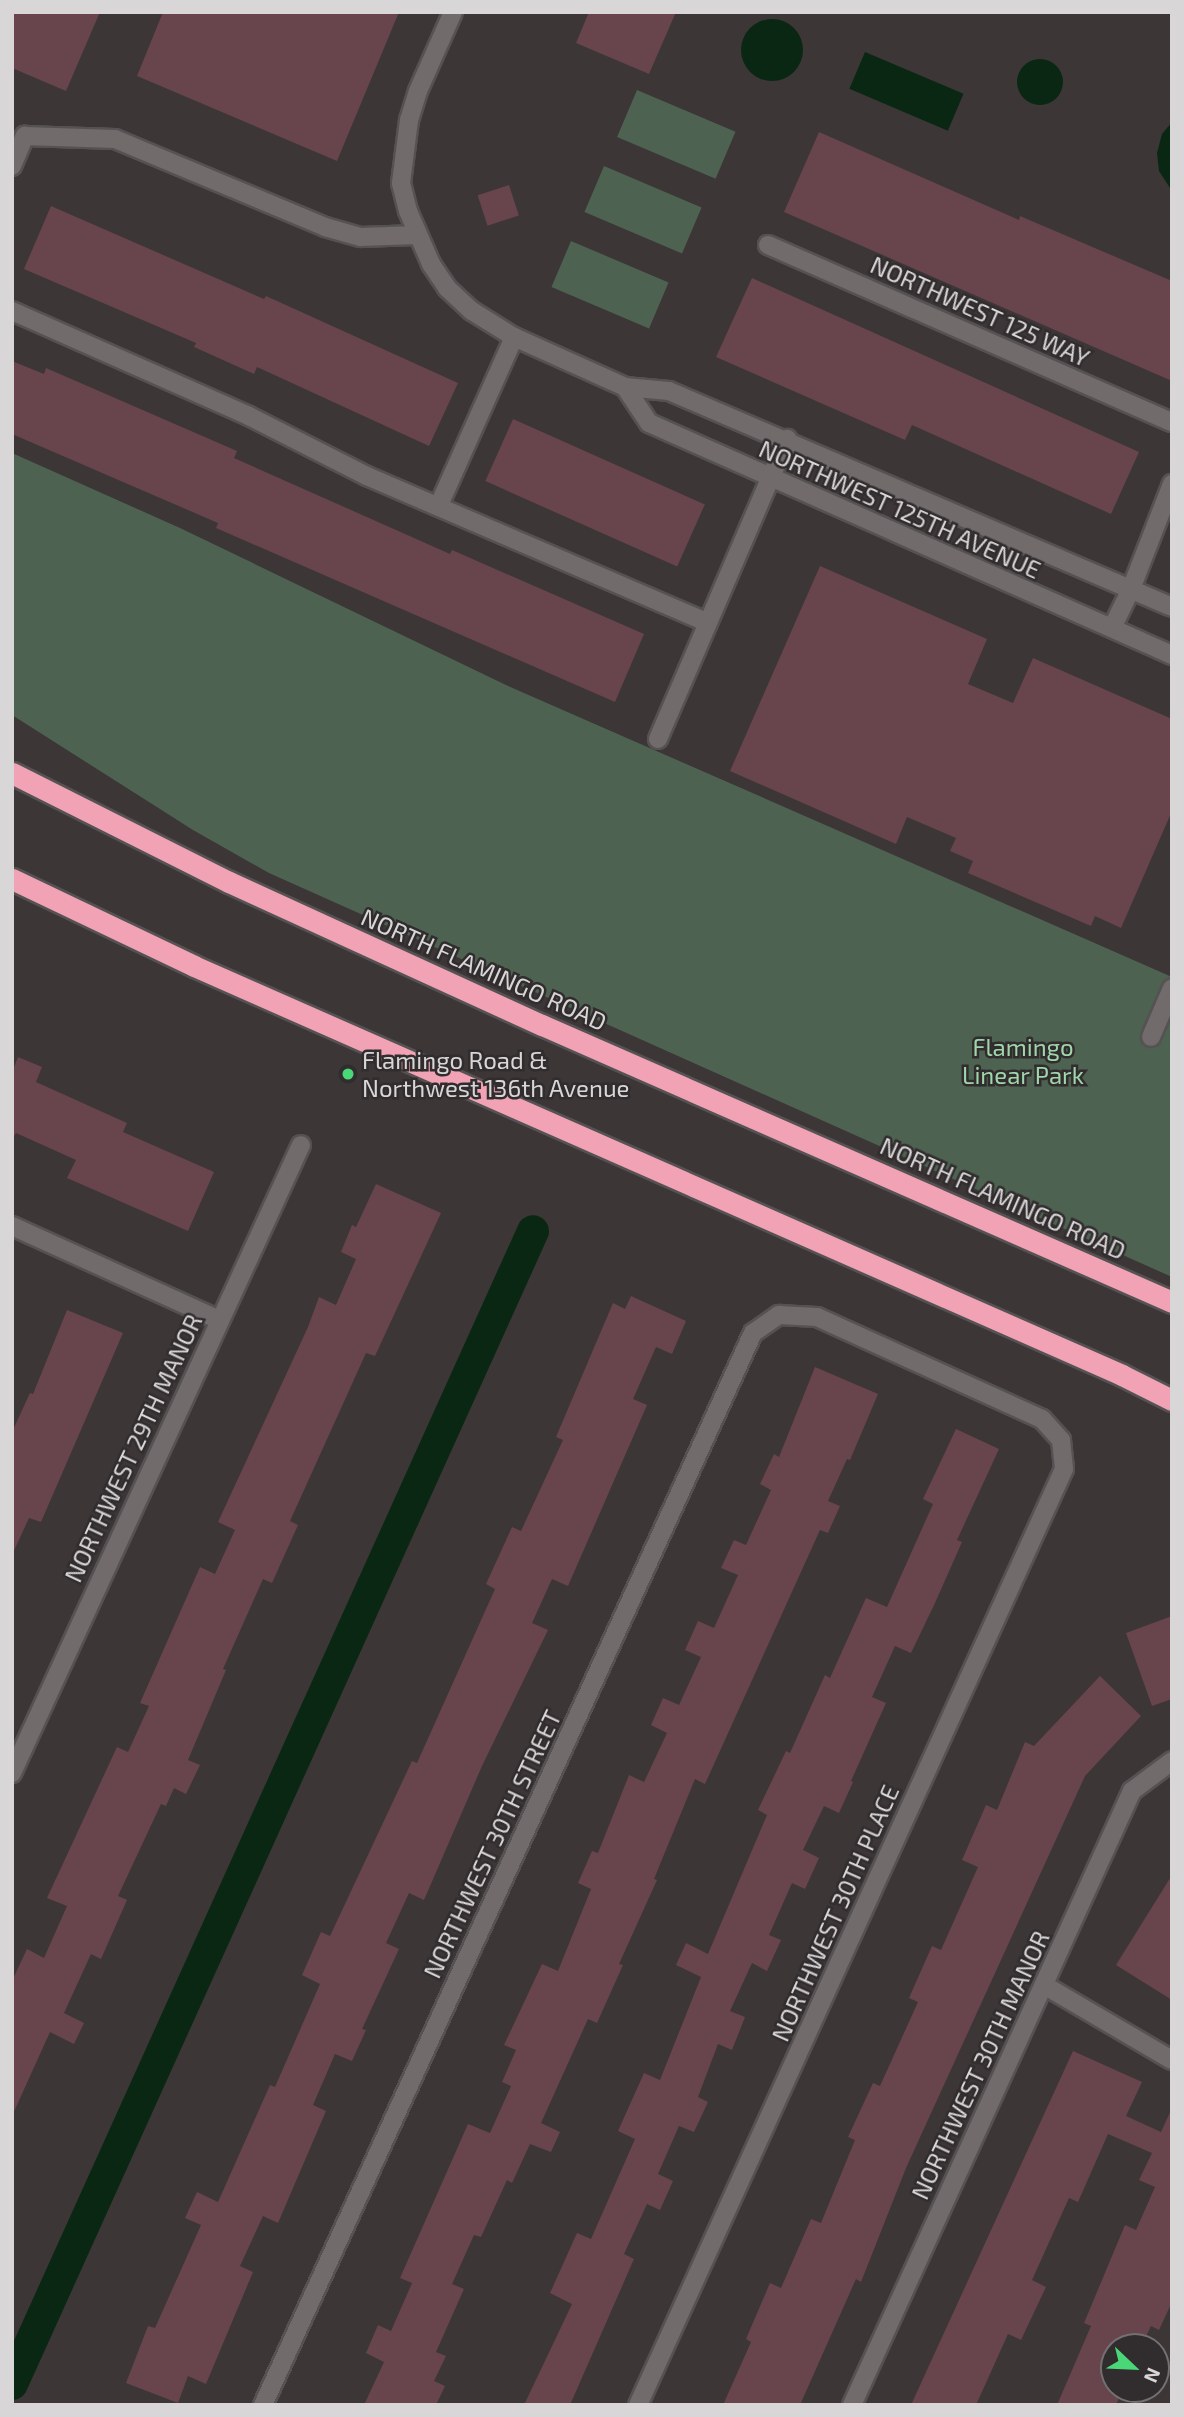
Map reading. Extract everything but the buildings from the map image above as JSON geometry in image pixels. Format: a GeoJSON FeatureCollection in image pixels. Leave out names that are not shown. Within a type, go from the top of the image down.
{"type":"FeatureCollection","features":[{"type":"Feature","properties":{"kind":"highway","name":"NORTH FLAMINGO ROAD"},"geometry":{"type":"LineString","coordinates":[[12,773],[229,882],[542,1025],[1172,1302]]}},
{"type":"Feature","properties":{"kind":"highway"},"geometry":{"type":"LineString","coordinates":[[12,879],[206,971],[1096,1363],[1172,1400]]}},
{"type":"Feature","properties":{"kind":"street"},"geometry":{"type":"LineString","coordinates":[[12,166],[19,133],[115,139],[325,227],[361,237],[417,235],[401,183],[403,151],[418,91],[453,12]]}},
{"type":"Feature","properties":{"kind":"street","name":"NORTHWEST 125TH AVENUE"},"geometry":{"type":"LineString","coordinates":[[417,235],[431,264],[447,288],[472,311],[514,337],[625,387],[669,391],[787,439],[1172,607]]}},
{"type":"Feature","properties":{"kind":"street","name":"NORTHWEST 125 WAY"},"geometry":{"type":"LineString","coordinates":[[768,245],[1172,422]]}},
{"type":"Feature","properties":{"kind":"street"},"geometry":{"type":"LineString","coordinates":[[12,311],[249,416],[367,476],[708,623]]}},
{"type":"Feature","properties":{"kind":"street"},"geometry":{"type":"LineString","coordinates":[[439,505],[514,337]]}},
{"type":"Feature","properties":{"kind":"street","name":"NORTHWEST 125TH AVENUE"},"geometry":{"type":"LineString","coordinates":[[625,387],[649,423],[1172,654]]}},
{"type":"Feature","properties":{"kind":"street"},"geometry":{"type":"LineString","coordinates":[[658,739],[787,439]]}},
{"type":"Feature","properties":{"kind":"street"},"geometry":{"type":"LineString","coordinates":[[1112,628],[1131,589],[1172,484]]}},
{"type":"Feature","properties":{"kind":"street"},"geometry":{"type":"LineString","coordinates":[[1151,1037],[1172,988]]}},
{"type":"Feature","properties":{"kind":"street","name":"NORTHWEST 29TH MANOR"},"geometry":{"type":"LineString","coordinates":[[12,1773],[301,1145]]}},
{"type":"Feature","properties":{"kind":"street"},"geometry":{"type":"LineString","coordinates":[[12,1226],[219,1320]]}},
{"type":"Feature","properties":{"kind":"street","name":"NORTHWEST 30TH PLACE"},"geometry":{"type":"LineString","coordinates":[[638,2405],[1064,1469],[1061,1440],[1042,1419],[817,1317],[779,1315]]}},
{"type":"Feature","properties":{"kind":"street","name":"NORTHWEST 30TH STREET"},"geometry":{"type":"LineString","coordinates":[[263,2405],[753,1333],[779,1315]]}},
{"type":"Feature","properties":{"kind":"street","name":"NORTHWEST 30TH MANOR"},"geometry":{"type":"LineString","coordinates":[[852,2405],[1132,1791],[1172,1762]]}},
{"type":"Feature","properties":{"kind":"street"},"geometry":{"type":"LineString","coordinates":[[1044,1985],[1172,2060]]}},
{"type":"Feature","properties":{"kind":"green space"},"geometry":{"type":"Polygon","coordinates":[[[637,90],[735,132],[716,179],[617,137],[637,90]]]}},
{"type":"Feature","properties":{"kind":"green space"},"geometry":{"type":"Polygon","coordinates":[[[604,166],[702,207],[682,253],[584,212],[604,166]]]}},
{"type":"Feature","properties":{"kind":"green space"},"geometry":{"type":"Polygon","coordinates":[[[571,241],[669,282],[649,328],[551,287],[571,241]]]}},
{"type":"Feature","properties":{"kind":"green space","name":"Flamingo Linear Park"},"geometry":{"type":"Polygon","coordinates":[[[12,453],[180,528],[506,685],[1172,977],[1172,1277],[269,873],[193,830],[12,715],[12,453]]]}},
{"type":"Feature","properties":{"kind":"shaded area"},"geometry":{"type":"Polygon","coordinates":[[[772,19],[794,28],[803,50],[794,72],[772,81],[750,72],[741,50],[750,28],[772,19]]]}},
{"type":"Feature","properties":{"kind":"shaded area"},"geometry":{"type":"Polygon","coordinates":[[[865,52],[963,94],[948,131],[849,89],[865,52]]]}},
{"type":"Feature","properties":{"kind":"shaded area"},"geometry":{"type":"Polygon","coordinates":[[[1040,59],[1056,66],[1063,82],[1056,98],[1040,105],[1024,98],[1017,82],[1024,66],[1040,59]]]}},
{"type":"Feature","properties":{"kind":"shaded area"},"geometry":{"type":"Polygon","coordinates":[[[1172,122],[1172,191],[1159,171],[1157,153],[1162,134],[1172,122]]]}},
{"type":"Feature","properties":{"kind":"waterway"},"geometry":{"type":"LineString","coordinates":[[12,2384],[533,1231]]}},
{"type":"Feature","properties":{"kind":"place","name":"Flamingo Road & Northwest 136th Avenue"},"geometry":{"type":"Point","coordinates":[348,1074]}}]}
